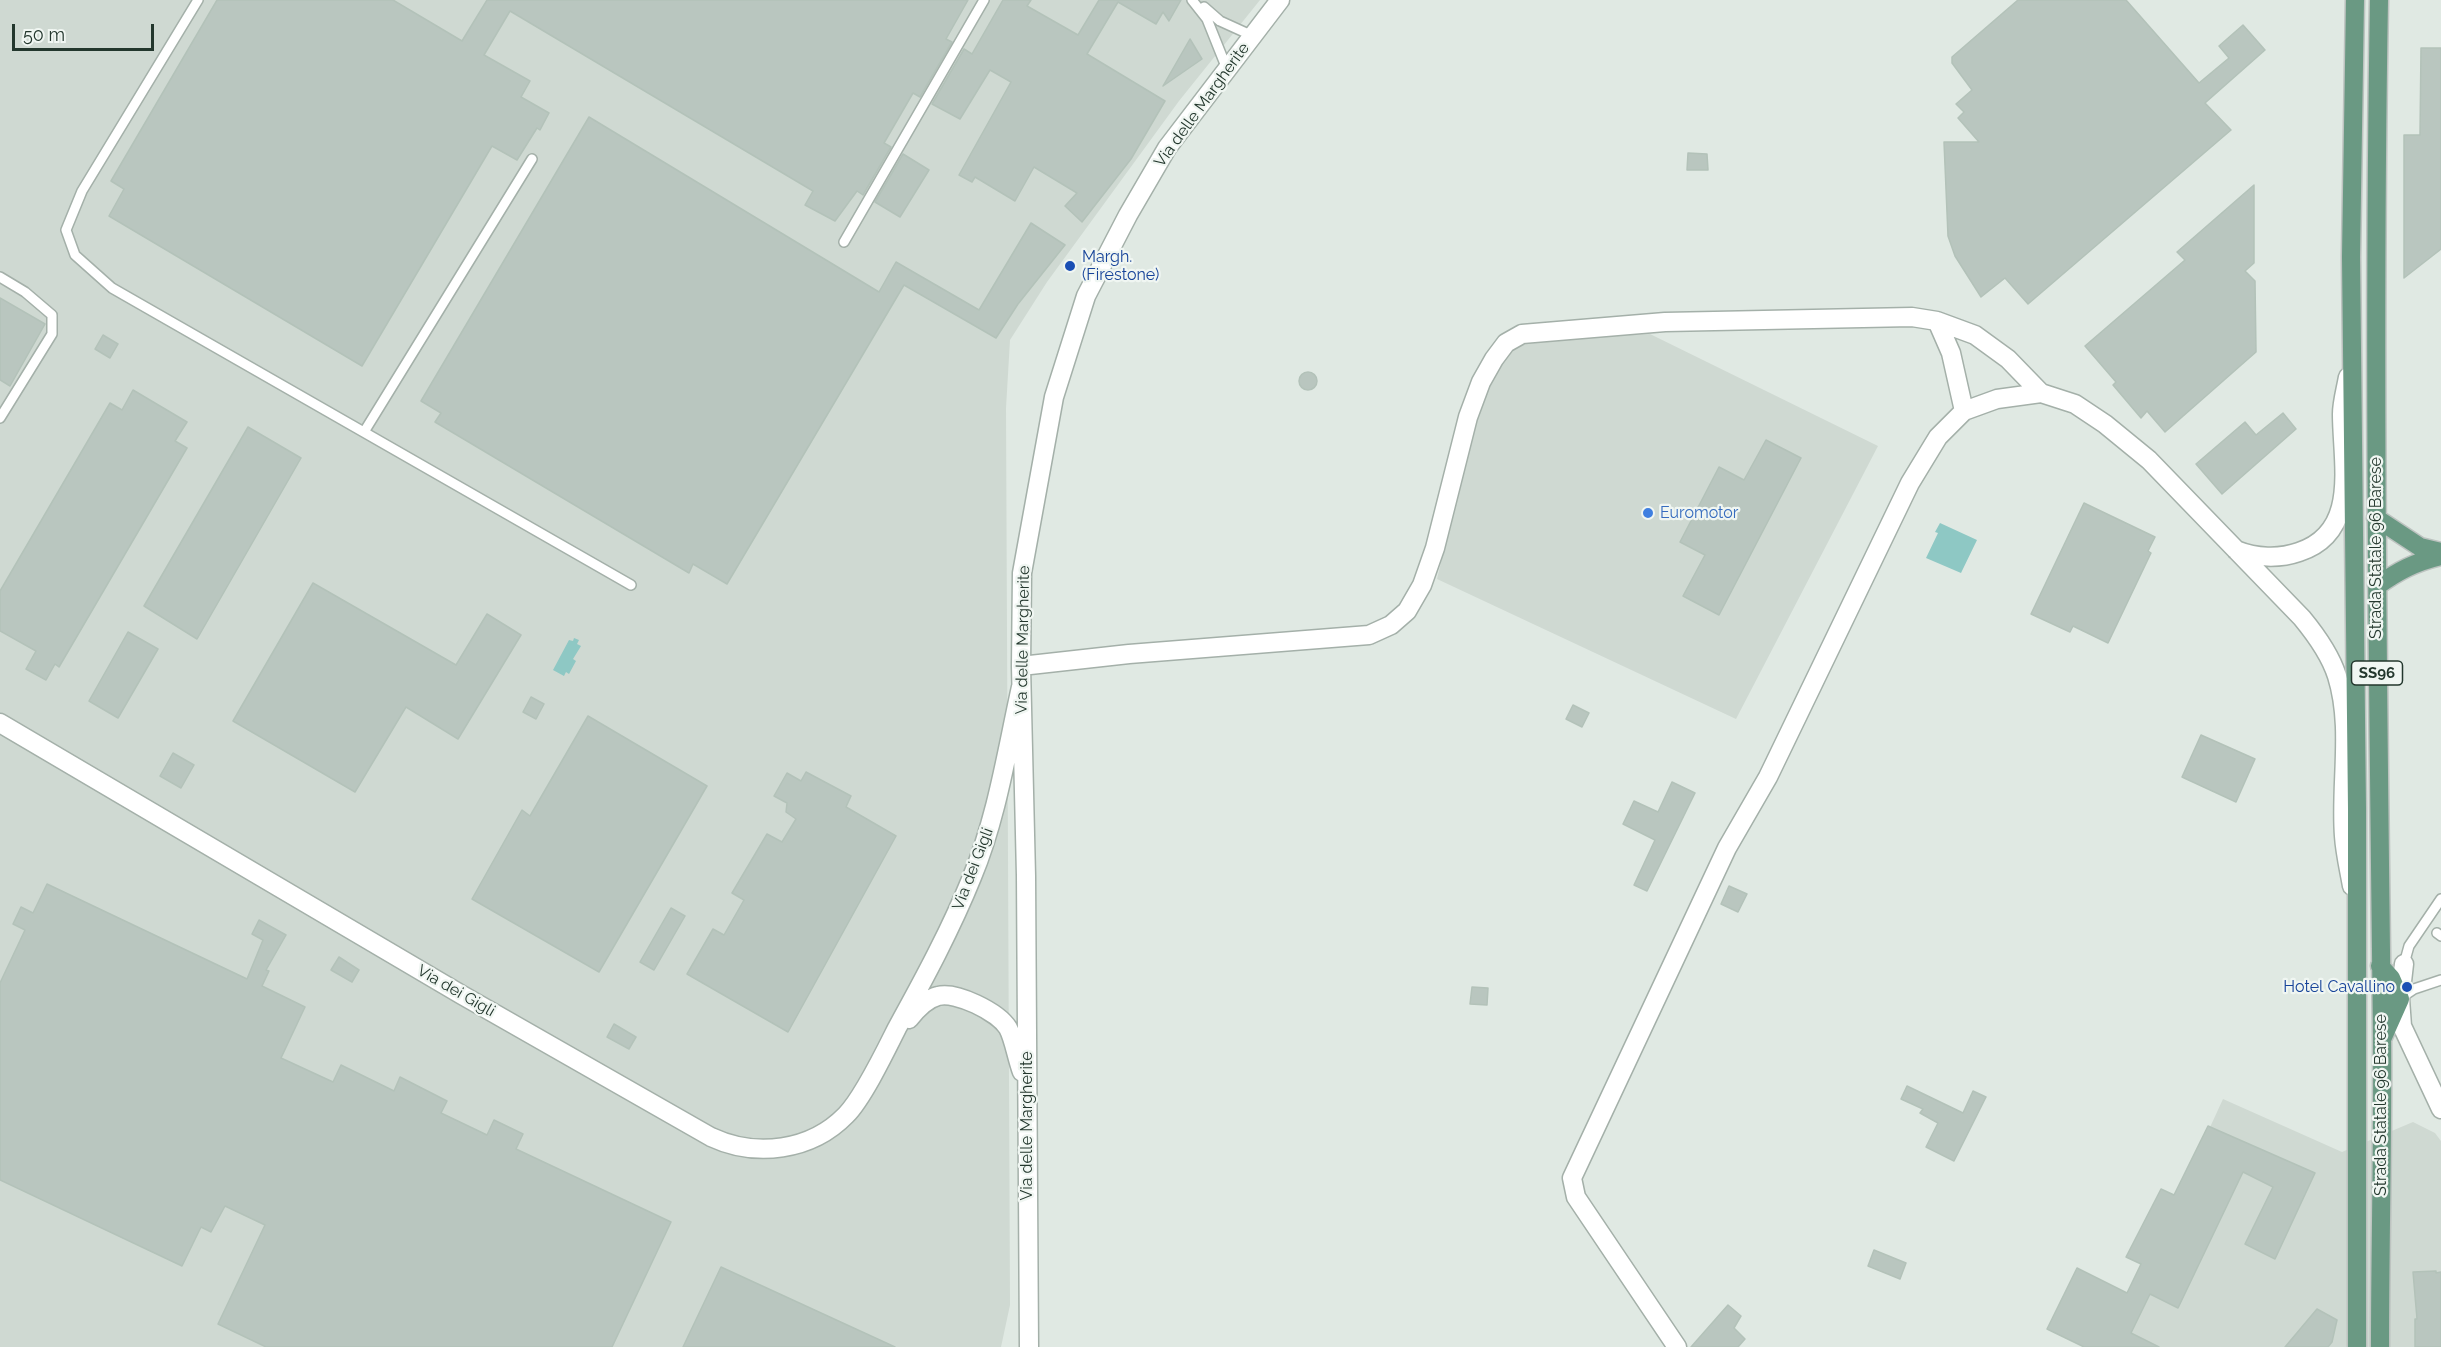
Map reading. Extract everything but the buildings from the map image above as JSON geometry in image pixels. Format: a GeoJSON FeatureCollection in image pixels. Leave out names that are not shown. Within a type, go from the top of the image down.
{"type":"FeatureCollection","features":[{"type":"Feature","properties":{"kind":"main road","name":"Strada Statale 96 Barese"},"geometry":{"type":"LineString","coordinates":[[2355,0],[2351,359],[2357,1347]]}},
{"type":"Feature","properties":{"kind":"main road","name":"Strada Statale 96 Barese"},"geometry":{"type":"LineString","coordinates":[[2379,0],[2375,247],[2382,1038],[2380,1347]]}},
{"type":"Feature","properties":{"kind":"main road"},"geometry":{"type":"LineString","coordinates":[[2376,518],[2420,547],[2441,554]]}},
{"type":"Feature","properties":{"kind":"main road"},"geometry":{"type":"LineString","coordinates":[[2377,586],[2399,570],[2441,554]]}},
{"type":"Feature","properties":{"kind":"main road"},"geometry":{"type":"LineString","coordinates":[[2380,966],[2391,978],[2400,999],[2382,1038]]}},
{"type":"Feature","properties":{"kind":"street","name":"Via delle Margherite"},"geometry":{"type":"LineString","coordinates":[[1029,1347],[1026,876],[1021,687],[1022,573],[1054,397],[1086,296],[1128,214],[1167,148],[1280,0]]}},
{"type":"Feature","properties":{"kind":"street"},"geometry":{"type":"LineString","coordinates":[[1021,666],[1129,654],[1369,636],[1391,626],[1407,611],[1422,585],[1435,548],[1468,417],[1481,382],[1506,343],[1522,334],[1665,322],[1912,317],[1937,321],[1975,334],[2008,359],[2041,393]]}},
{"type":"Feature","properties":{"kind":"street"},"geometry":{"type":"LineString","coordinates":[[1937,321],[1951,353],[1964,411]]}},
{"type":"Feature","properties":{"kind":"street"},"geometry":{"type":"LineString","coordinates":[[2234,549],[2262,557],[2288,556],[2306,550],[2324,538],[2335,525],[2342,511],[2344,491],[2342,411],[2351,359]]}},
{"type":"Feature","properties":{"kind":"street"},"geometry":{"type":"LineString","coordinates":[[1677,1347],[1576,1197],[1572,1178],[1728,848],[1768,777],[1910,483],[1938,437],[1964,411],[1997,399],[2041,393],[2075,404],[2105,424],[2149,460],[2318,637],[2337,676],[2343,715],[2344,836],[2356,916]]}},
{"type":"Feature","properties":{"kind":"street","name":"Via dei Gigli"},"geometry":{"type":"LineString","coordinates":[[0,723],[462,995],[727,1144],[754,1149],[780,1148],[805,1142],[830,1128],[848,1114],[892,1039],[973,876],[990,826],[1021,687]]}},
{"type":"Feature","properties":{"kind":"street"},"geometry":{"type":"LineString","coordinates":[[2404,964],[2400,999],[2402,1026],[2441,1110]]}},
{"type":"Feature","properties":{"kind":"street","name":"Via dei Gigli"},"geometry":{"type":"LineString","coordinates":[[892,1039],[918,1008],[938,996],[958,997],[977,1004],[1008,1028],[1027,1084]]}},
{"type":"Feature","properties":{"kind":"street"},"geometry":{"type":"LineString","coordinates":[[1022,1347],[1028,1299]]}},
{"type":"Feature","properties":{"kind":"lane"},"geometry":{"type":"LineString","coordinates":[[198,0],[82,191],[66,230],[75,255],[112,288],[631,585]]}},
{"type":"Feature","properties":{"kind":"lane"},"geometry":{"type":"LineString","coordinates":[[844,242],[984,0]]}},
{"type":"Feature","properties":{"kind":"lane"},"geometry":{"type":"LineString","coordinates":[[1193,0],[1220,21],[1253,36]]}},
{"type":"Feature","properties":{"kind":"lane"},"geometry":{"type":"LineString","coordinates":[[1193,0],[1208,19],[1227,69]]}},
{"type":"Feature","properties":{"kind":"lane"},"geometry":{"type":"LineString","coordinates":[[364,432],[532,159]]}},
{"type":"Feature","properties":{"kind":"lane"},"geometry":{"type":"LineString","coordinates":[[0,277],[25,292],[52,315],[52,334],[0,418]]}},
{"type":"Feature","properties":{"kind":"lane"},"geometry":{"type":"LineString","coordinates":[[2404,964],[2409,946],[2441,898]]}},
{"type":"Feature","properties":{"kind":"lane"},"geometry":{"type":"LineString","coordinates":[[2400,999],[2414,989],[2441,980]]}},
{"type":"Feature","properties":{"kind":"shaded area"},"geometry":{"type":"Polygon","coordinates":[[[0,0],[1260,0],[1179,101],[1047,282],[1010,340],[1006,408],[1010,1305],[1001,1347],[0,1347],[0,0]]]}},
{"type":"Feature","properties":{"kind":"shaded area","name":"Euromotor"},"geometry":{"type":"Polygon","coordinates":[[[1650,334],[1878,446],[1736,719],[1437,579],[1481,396],[1497,366],[1514,346],[1530,340],[1548,338],[1650,334]]]}},
{"type":"Feature","properties":{"kind":"shaded area"},"geometry":{"type":"Polygon","coordinates":[[[2223,1099],[2342,1152],[2413,1122],[2435,1133],[2441,1141],[2441,1347],[2109,1347],[2223,1099]]]}},
{"type":"Feature","properties":{"kind":"water"},"geometry":{"type":"Polygon","coordinates":[[[1940,523],[1977,540],[1961,573],[1926,558],[1938,533],[1935,532],[1940,523]]]}},
{"type":"Feature","properties":{"kind":"water"},"geometry":{"type":"Polygon","coordinates":[[[574,638],[579,640],[577,644],[581,646],[573,659],[576,661],[569,674],[566,672],[564,676],[553,670],[569,640],[573,641],[574,638]]]}},
{"type":"Feature","properties":{"kind":"place","name":"Margh. (Firestone)"},"geometry":{"type":"Point","coordinates":[1070,266]}},
{"type":"Feature","properties":{"kind":"place","name":"Euromotor"},"geometry":{"type":"Point","coordinates":[1648,513]}},
{"type":"Feature","properties":{"kind":"place","name":"Hotel Cavallino"},"geometry":{"type":"Point","coordinates":[2407,987]}}]}
